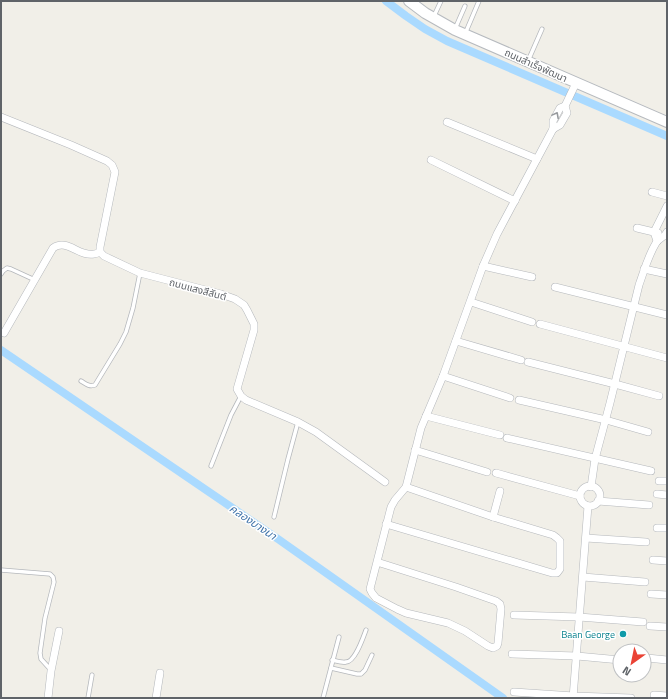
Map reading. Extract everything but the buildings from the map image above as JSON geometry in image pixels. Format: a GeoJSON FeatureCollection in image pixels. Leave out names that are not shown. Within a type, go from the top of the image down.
{"type":"FeatureCollection","features":[{"type":"Feature","properties":{"kind":"street","name":"ถนนสำเร็จพัฒนา"},"geometry":{"type":"LineString","coordinates":[[412,2],[434,18],[455,30],[527,62],[574,87],[667,122]]}},
{"type":"Feature","properties":{"kind":"street"},"geometry":{"type":"LineString","coordinates":[[377,562],[496,601],[500,604],[501,609],[497,646],[493,648],[488,646],[448,623],[406,613],[376,598],[370,589],[391,506],[406,487],[421,428],[443,376],[483,266],[497,234],[553,129],[553,121],[560,108],[566,104],[574,87]]}},
{"type":"Feature","properties":{"kind":"street"},"geometry":{"type":"LineString","coordinates":[[1,117],[107,161],[112,165],[115,172],[100,252],[90,254],[63,245],[57,245],[53,248],[4,333]]}},
{"type":"Feature","properties":{"kind":"street"},"geometry":{"type":"LineString","coordinates":[[447,122],[537,159]]}},
{"type":"Feature","properties":{"kind":"street"},"geometry":{"type":"LineString","coordinates":[[432,160],[515,202]]}},
{"type":"Feature","properties":{"kind":"street"},"geometry":{"type":"LineString","coordinates":[[652,192],[667,196]]}},
{"type":"Feature","properties":{"kind":"street"},"geometry":{"type":"LineString","coordinates":[[657,241],[654,232],[667,206]]}},
{"type":"Feature","properties":{"kind":"street"},"geometry":{"type":"LineString","coordinates":[[637,228],[666,234]]}},
{"type":"Feature","properties":{"kind":"street"},"geometry":{"type":"LineString","coordinates":[[591,487],[595,459],[644,269],[657,241],[666,234]]}},
{"type":"Feature","properties":{"kind":"street","name":"ถนนแสงสีสันต์"},"geometry":{"type":"LineString","coordinates":[[100,252],[104,256],[140,273],[221,294],[235,299],[244,305],[254,324],[254,330],[237,389],[241,396]]}},
{"type":"Feature","properties":{"kind":"street"},"geometry":{"type":"LineString","coordinates":[[483,266],[532,277]]}},
{"type":"Feature","properties":{"kind":"street"},"geometry":{"type":"LineString","coordinates":[[644,269],[667,274]]}},
{"type":"Feature","properties":{"kind":"street"},"geometry":{"type":"LineString","coordinates":[[555,287],[667,315]]}},
{"type":"Feature","properties":{"kind":"street"},"geometry":{"type":"LineString","coordinates":[[471,302],[532,322]]}},
{"type":"Feature","properties":{"kind":"street"},"geometry":{"type":"LineString","coordinates":[[540,324],[667,358]]}},
{"type":"Feature","properties":{"kind":"street"},"geometry":{"type":"LineString","coordinates":[[456,342],[659,396]]}},
{"type":"Feature","properties":{"kind":"street"},"geometry":{"type":"LineString","coordinates":[[443,376],[510,398]]}},
{"type":"Feature","properties":{"kind":"street"},"geometry":{"type":"LineString","coordinates":[[241,396],[246,400],[298,422],[316,432],[385,482]]}},
{"type":"Feature","properties":{"kind":"street"},"geometry":{"type":"LineString","coordinates":[[519,400],[606,420],[648,432]]}},
{"type":"Feature","properties":{"kind":"street"},"geometry":{"type":"LineString","coordinates":[[426,416],[595,459],[651,471]]}},
{"type":"Feature","properties":{"kind":"street"},"geometry":{"type":"LineString","coordinates":[[415,450],[487,472]]}},
{"type":"Feature","properties":{"kind":"street"},"geometry":{"type":"LineString","coordinates":[[496,473],[580,496]]}},
{"type":"Feature","properties":{"kind":"street"},"geometry":{"type":"LineString","coordinates":[[659,481],[667,481]]}},
{"type":"Feature","properties":{"kind":"street"},"geometry":{"type":"LineString","coordinates":[[386,524],[552,573],[557,573],[560,569],[560,541],[553,535],[493,517],[406,487]]}},
{"type":"Feature","properties":{"kind":"street"},"geometry":{"type":"LineString","coordinates":[[591,487],[596,489],[599,498],[594,505],[588,506],[581,502],[580,496],[583,490],[591,487]]}},
{"type":"Feature","properties":{"kind":"street"},"geometry":{"type":"LineString","coordinates":[[493,517],[500,491]]}},
{"type":"Feature","properties":{"kind":"street"},"geometry":{"type":"LineString","coordinates":[[657,494],[667,495]]}},
{"type":"Feature","properties":{"kind":"street"},"geometry":{"type":"LineString","coordinates":[[598,501],[649,505]]}},
{"type":"Feature","properties":{"kind":"street"},"geometry":{"type":"LineString","coordinates":[[573,697],[588,506]]}},
{"type":"Feature","properties":{"kind":"street"},"geometry":{"type":"LineString","coordinates":[[656,528],[667,528]]}},
{"type":"Feature","properties":{"kind":"street"},"geometry":{"type":"LineString","coordinates":[[586,538],[646,542]]}},
{"type":"Feature","properties":{"kind":"street"},"geometry":{"type":"LineString","coordinates":[[653,560],[667,561]]}},
{"type":"Feature","properties":{"kind":"street"},"geometry":{"type":"LineString","coordinates":[[583,577],[645,582]]}},
{"type":"Feature","properties":{"kind":"street"},"geometry":{"type":"LineString","coordinates":[[651,594],[667,595]]}},
{"type":"Feature","properties":{"kind":"street"},"geometry":{"type":"LineString","coordinates":[[514,615],[579,617],[643,622]]}},
{"type":"Feature","properties":{"kind":"street"},"geometry":{"type":"LineString","coordinates":[[650,626],[667,627]]}},
{"type":"Feature","properties":{"kind":"street"},"geometry":{"type":"LineString","coordinates":[[48,698],[51,670],[59,631]]}},
{"type":"Feature","properties":{"kind":"street"},"geometry":{"type":"LineString","coordinates":[[512,654],[577,656],[612,659]]}},
{"type":"Feature","properties":{"kind":"street"},"geometry":{"type":"LineString","coordinates":[[652,658],[667,660]]}},
{"type":"Feature","properties":{"kind":"street"},"geometry":{"type":"LineString","coordinates":[[156,698],[160,672]]}},
{"type":"Feature","properties":{"kind":"street"},"geometry":{"type":"LineString","coordinates":[[514,692],[573,697],[631,698]]}},
{"type":"Feature","properties":{"kind":"street"},"geometry":{"type":"LineString","coordinates":[[654,695],[667,696]]}},
{"type":"Feature","properties":{"kind":"lane"},"geometry":{"type":"LineString","coordinates":[[434,18],[441,1]]}},
{"type":"Feature","properties":{"kind":"lane"},"geometry":{"type":"LineString","coordinates":[[465,35],[478,1]]}},
{"type":"Feature","properties":{"kind":"lane"},"geometry":{"type":"LineString","coordinates":[[455,30],[465,6]]}},
{"type":"Feature","properties":{"kind":"lane"},"geometry":{"type":"LineString","coordinates":[[527,62],[542,29]]}},
{"type":"Feature","properties":{"kind":"lane"},"geometry":{"type":"LineString","coordinates":[[1,274],[7,268],[35,280]]}},
{"type":"Feature","properties":{"kind":"lane"},"geometry":{"type":"LineString","coordinates":[[81,381],[91,386],[94,385],[120,344],[130,322],[140,273]]}},
{"type":"Feature","properties":{"kind":"lane"},"geometry":{"type":"LineString","coordinates":[[211,466],[231,416],[241,396]]}},
{"type":"Feature","properties":{"kind":"lane"},"geometry":{"type":"LineString","coordinates":[[274,516],[298,422]]}},
{"type":"Feature","properties":{"kind":"lane"},"geometry":{"type":"LineString","coordinates":[[1,570],[50,574],[53,577],[54,582],[45,618],[40,653],[41,659],[51,670]]}},
{"type":"Feature","properties":{"kind":"lane"},"geometry":{"type":"LineString","coordinates":[[332,660],[345,662],[350,661],[355,655],[366,630]]}},
{"type":"Feature","properties":{"kind":"lane"},"geometry":{"type":"LineString","coordinates":[[323,698],[339,637]]}},
{"type":"Feature","properties":{"kind":"lane"},"geometry":{"type":"LineString","coordinates":[[331,668],[362,674],[372,655]]}},
{"type":"Feature","properties":{"kind":"lane"},"geometry":{"type":"LineString","coordinates":[[88,698],[92,675]]}},
{"type":"Feature","properties":{"kind":"waterway"},"geometry":{"type":"LineString","coordinates":[[386,1],[425,29],[447,41],[667,136]]}},
{"type":"Feature","properties":{"kind":"waterway","name":"คลองบางนา"},"geometry":{"type":"LineString","coordinates":[[1,350],[278,539],[503,698]]}},
{"type":"Feature","properties":{"kind":"place","name":"Baan George"},"geometry":{"type":"Point","coordinates":[623,634]}}]}
